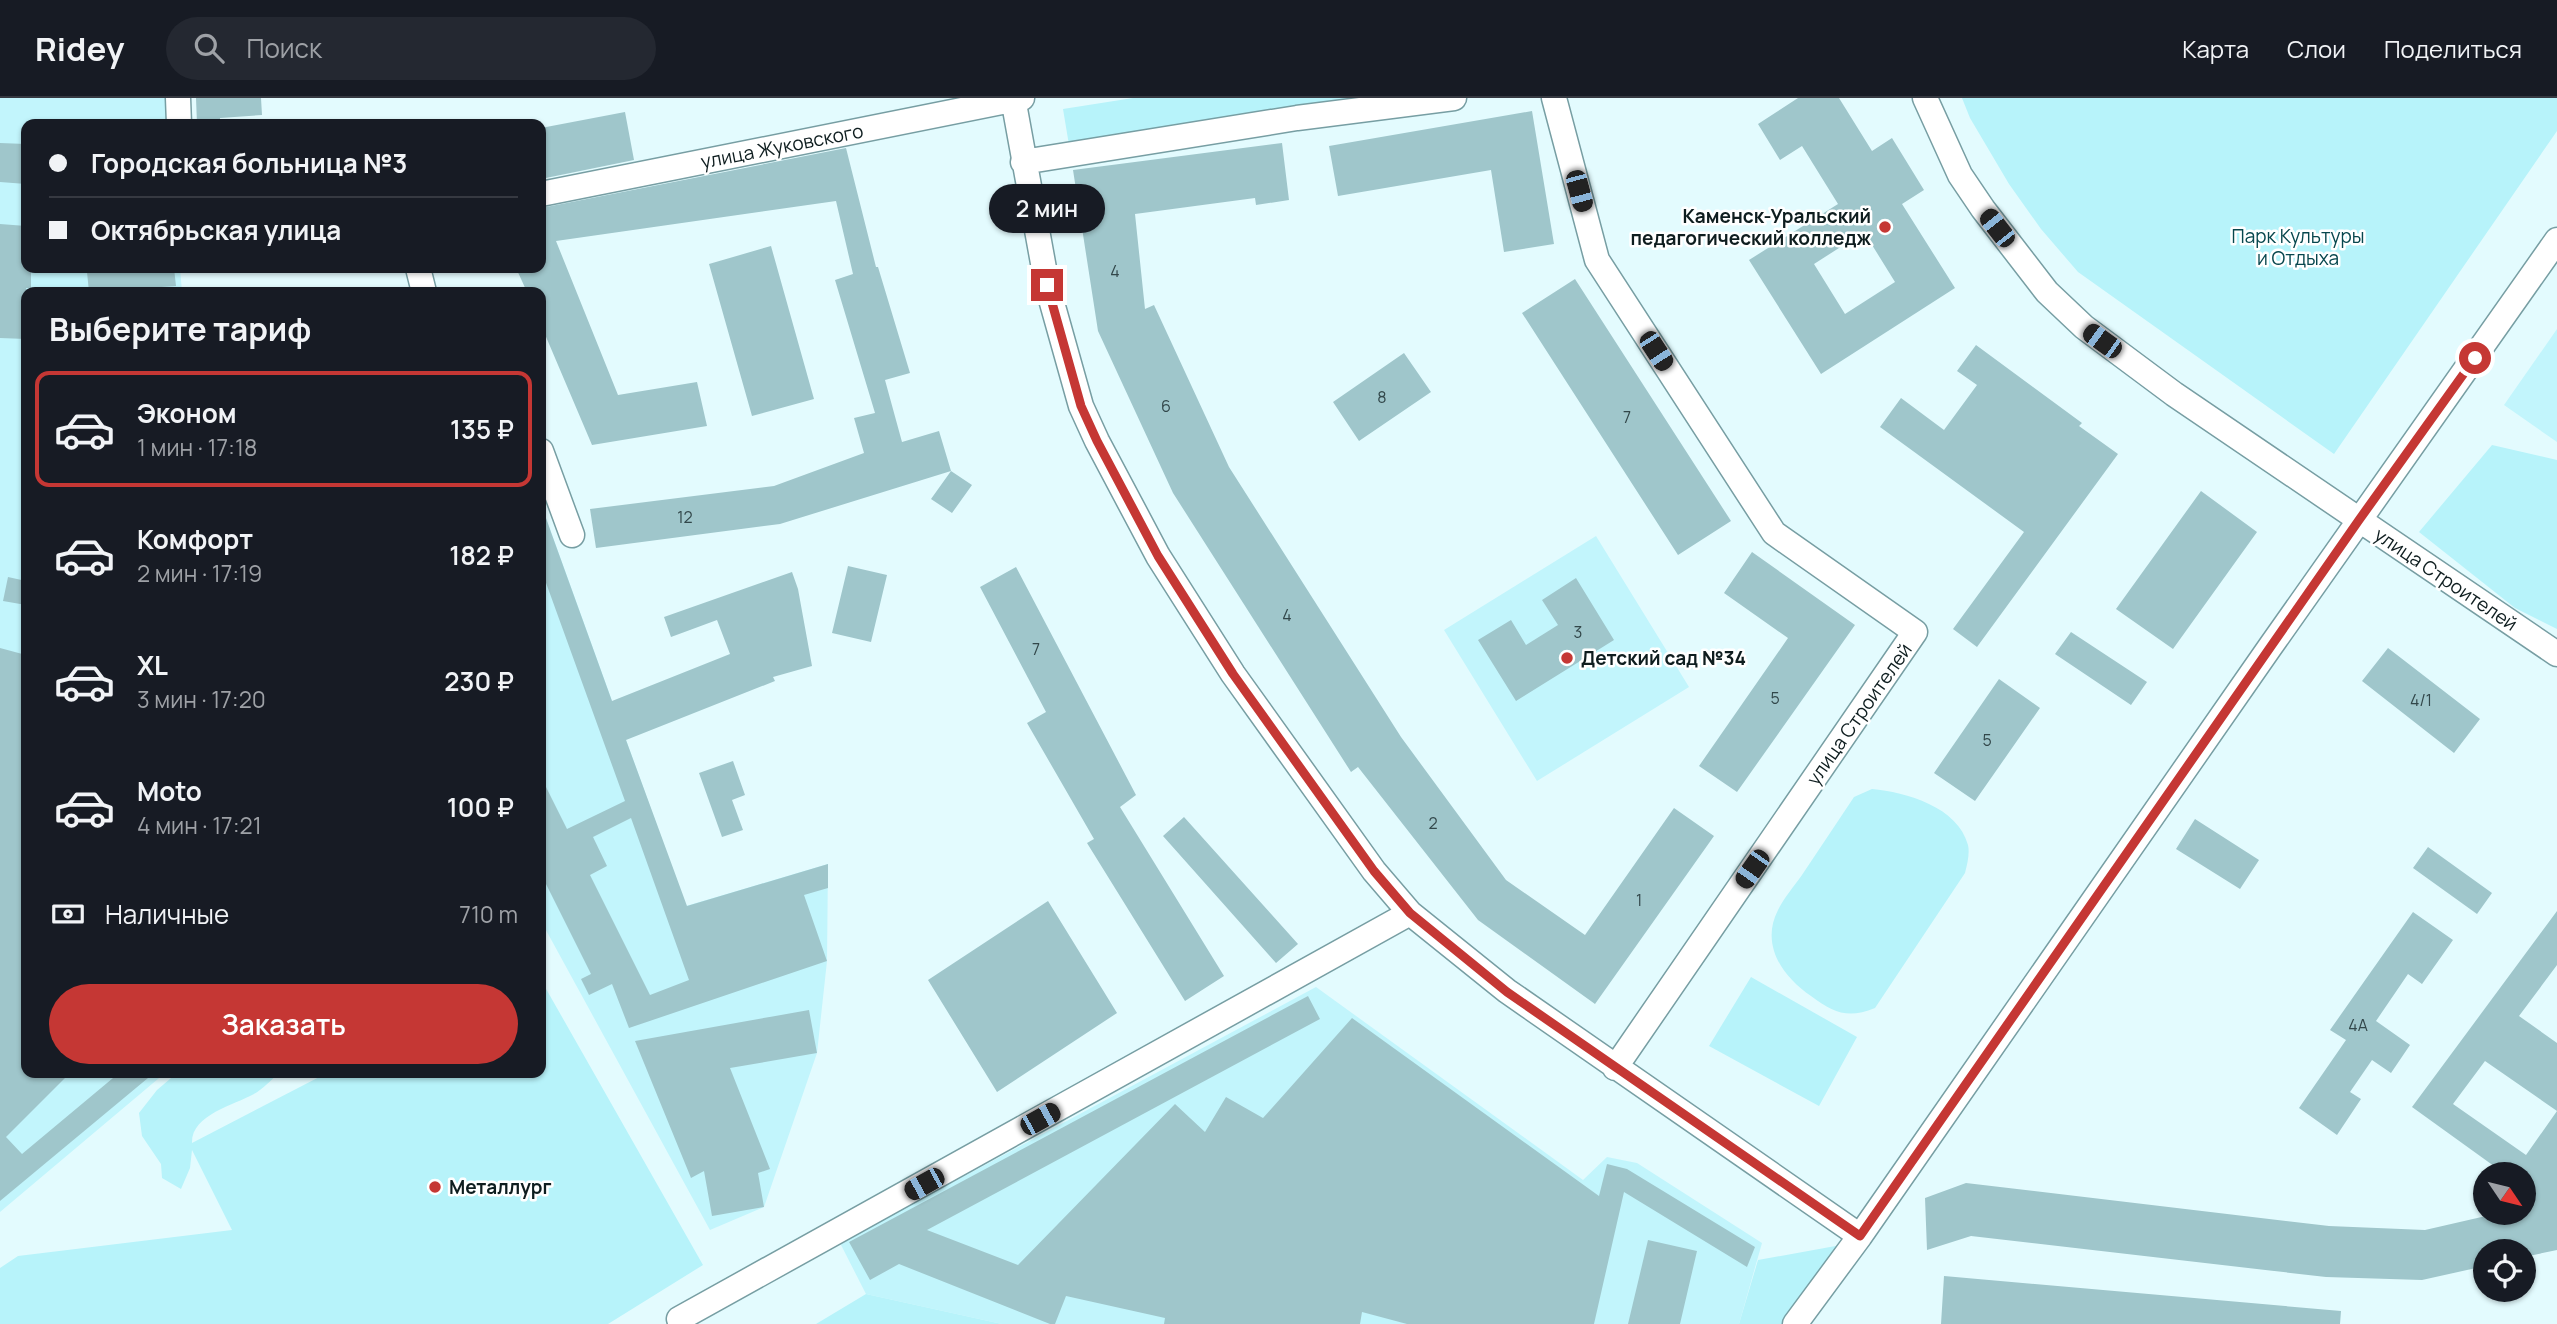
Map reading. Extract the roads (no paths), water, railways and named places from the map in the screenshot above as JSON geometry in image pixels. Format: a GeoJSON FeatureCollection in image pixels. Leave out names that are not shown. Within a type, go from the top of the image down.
{"type":"FeatureCollection","features":[{"type":"Feature","properties":{"kind":"street"},"geometry":{"type":"LineString","coordinates":[[178,98],[179,119]]}},
{"type":"Feature","properties":{"kind":"street"},"geometry":{"type":"LineString","coordinates":[[1016,98],[1023,162],[1047,285],[1081,406],[1097,441],[1158,556],[1233,674],[1374,871],[1410,913],[1507,992],[1860,1236]]}},
{"type":"Feature","properties":{"kind":"street","name":"улица Жуковского"},"geometry":{"type":"LineString","coordinates":[[546,193],[1016,98]]}},
{"type":"Feature","properties":{"kind":"street"},"geometry":{"type":"LineString","coordinates":[[1023,162],[1297,118],[1454,98]]}},
{"type":"Feature","properties":{"kind":"street","name":"улица Строителей"},"geometry":{"type":"LineString","coordinates":[[1554,98],[1597,260],[1774,533],[1915,632],[1615,1068]]}},
{"type":"Feature","properties":{"kind":"street","name":"улица Строителей"},"geometry":{"type":"LineString","coordinates":[[1925,98],[1961,175],[1983,209],[2047,292],[2084,327],[2174,394],[2557,654]]}},
{"type":"Feature","properties":{"kind":"street"},"geometry":{"type":"LineString","coordinates":[[1795,1324],[1860,1236],[2557,240]]}},
{"type":"Feature","properties":{"kind":"street"},"geometry":{"type":"LineString","coordinates":[[546,465],[572,535]]}},
{"type":"Feature","properties":{"kind":"street"},"geometry":{"type":"LineString","coordinates":[[679,1319],[1410,913]]}},
{"type":"Feature","properties":{"kind":"place","name":"Каменск-Уральский педагогический колледж"},"geometry":{"type":"Point","coordinates":[1885,227]}},
{"type":"Feature","properties":{"kind":"place","name":"Детский сад №34"},"geometry":{"type":"Point","coordinates":[1567,658]}},
{"type":"Feature","properties":{"kind":"place","name":"Металлург"},"geometry":{"type":"Point","coordinates":[435,1187]}},
{"type":"Feature","properties":{"kind":"park label","name":"Парк Культуры и Отдыха"},"geometry":{"type":"Point","coordinates":[2298,247]}}]}
